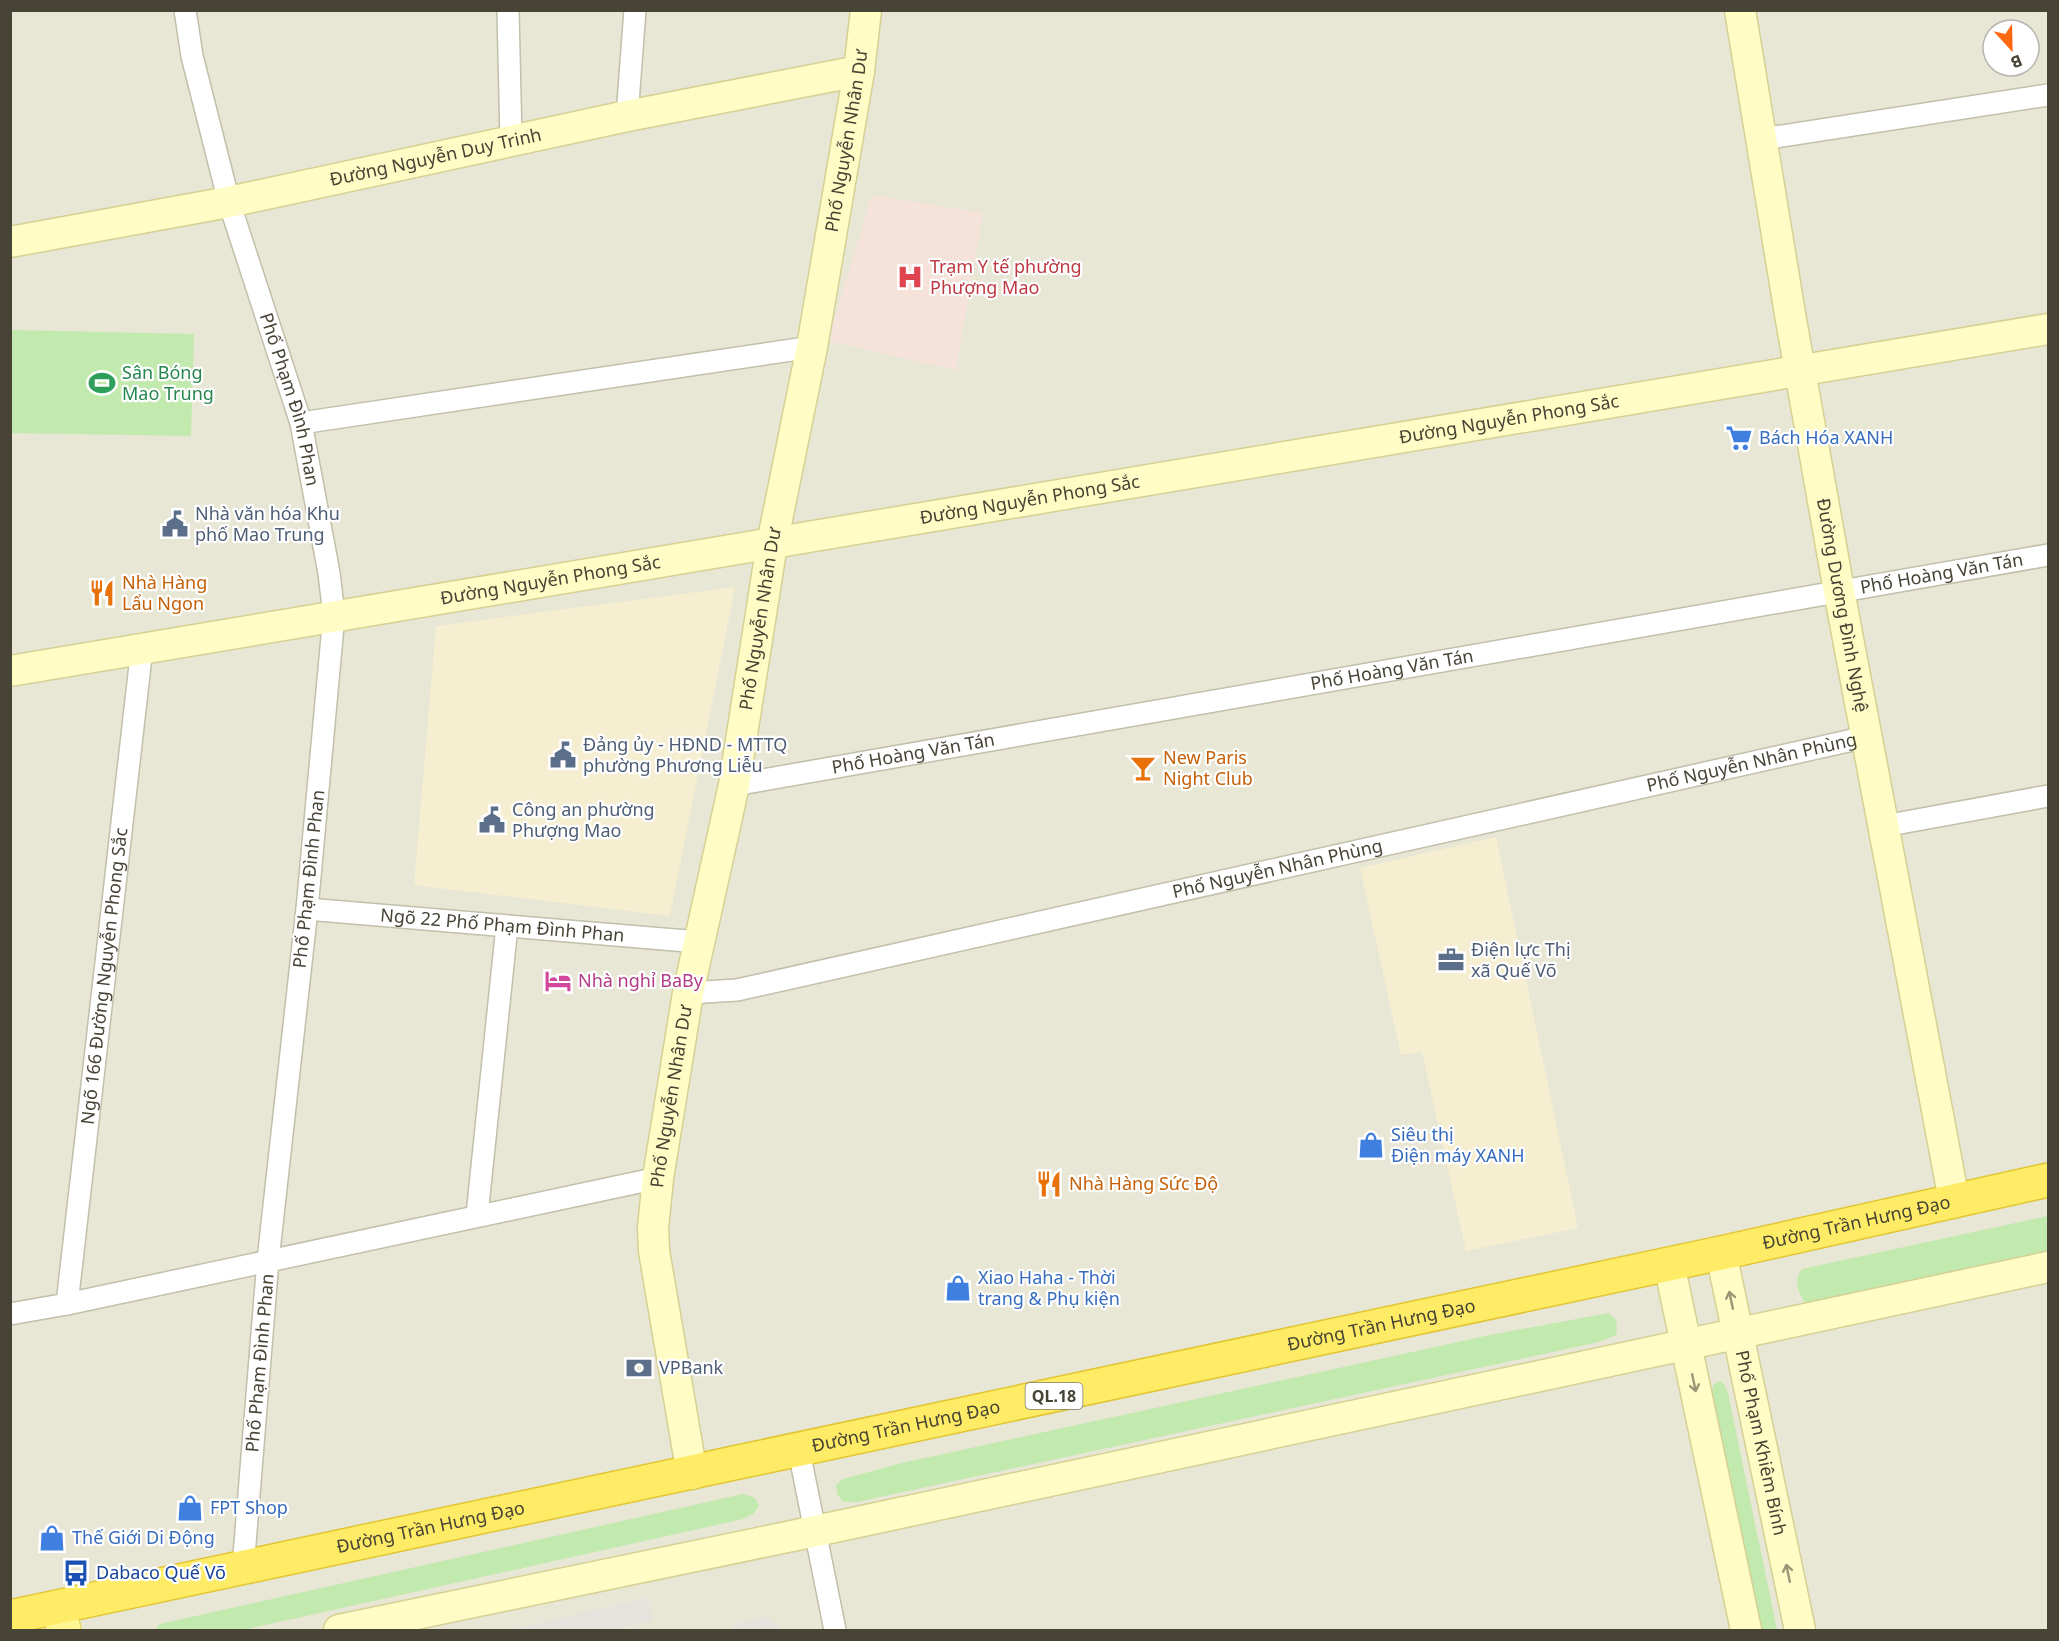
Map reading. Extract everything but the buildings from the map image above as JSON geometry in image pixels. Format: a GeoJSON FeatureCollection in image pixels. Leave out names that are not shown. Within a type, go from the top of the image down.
{"type":"FeatureCollection","features":[{"type":"Feature","properties":{"kind":"highway","name":"Đường Trần Hưng Đạo"},"geometry":{"type":"LineString","coordinates":[[10,1617],[61,1619],[243,1568],[1721,1253],[2049,1180]]}},
{"type":"Feature","properties":{"kind":"main road","name":"Phố Nguyễn Nhân Dư"},"geometry":{"type":"LineString","coordinates":[[692,1474],[654,1251],[653,1228],[658,1178],[688,993],[734,785],[772,544],[812,347],[859,71],[866,10]]}},
{"type":"Feature","properties":{"kind":"main road","name":"Đường Dương Đình Nghệ"},"geometry":{"type":"LineString","coordinates":[[1740,10],[1839,591],[1954,1200]]}},
{"type":"Feature","properties":{"kind":"main road","name":"Đường Nguyễn Duy Trinh"},"geometry":{"type":"LineString","coordinates":[[10,242],[229,202],[627,116],[859,71]]}},
{"type":"Feature","properties":{"kind":"main road","name":"Đường Nguyễn Phong Sắc"},"geometry":{"type":"LineString","coordinates":[[10,670],[2049,329]]}},
{"type":"Feature","properties":{"kind":"main road","name":"Phố Phạm Khiêm Bính"},"geometry":{"type":"LineString","coordinates":[[1721,1253],[1800,1630]]}},
{"type":"Feature","properties":{"kind":"main road"},"geometry":{"type":"LineString","coordinates":[[1669,1264],[1746,1630]]}},
{"type":"Feature","properties":{"kind":"main road"},"geometry":{"type":"LineString","coordinates":[[339,1630],[816,1531],[2049,1267]]}},
{"type":"Feature","properties":{"kind":"street","name":"Phố Phạm Đình Phan"},"geometry":{"type":"LineString","coordinates":[[185,10],[192,56],[229,202],[301,423],[329,573],[334,615],[307,909],[268,1260],[243,1568]]}},
{"type":"Feature","properties":{"kind":"street"},"geometry":{"type":"LineString","coordinates":[[508,10],[511,141]]}},
{"type":"Feature","properties":{"kind":"street"},"geometry":{"type":"LineString","coordinates":[[627,116],[635,10]]}},
{"type":"Feature","properties":{"kind":"street"},"geometry":{"type":"LineString","coordinates":[[1762,139],[2049,95]]}},
{"type":"Feature","properties":{"kind":"street"},"geometry":{"type":"LineString","coordinates":[[301,423],[812,347]]}},
{"type":"Feature","properties":{"kind":"street","name":"Phố Hoàng Văn Tán"},"geometry":{"type":"LineString","coordinates":[[734,785],[2049,555]]}},
{"type":"Feature","properties":{"kind":"street","name":"Ngõ 166 Đường Nguyễn Phong Sắc"},"geometry":{"type":"LineString","coordinates":[[67,1304],[142,648]]}},
{"type":"Feature","properties":{"kind":"street","name":"Phố Nguyễn Nhân Phùng"},"geometry":{"type":"LineString","coordinates":[[688,993],[711,993],[748,988],[1866,736]]}},
{"type":"Feature","properties":{"kind":"street"},"geometry":{"type":"LineString","coordinates":[[1884,826],[2049,796]]}},
{"type":"Feature","properties":{"kind":"street","name":"Ngõ 22 Phố Phạm Đình Phan"},"geometry":{"type":"LineString","coordinates":[[307,909],[699,942]]}},
{"type":"Feature","properties":{"kind":"street"},"geometry":{"type":"LineString","coordinates":[[477,1215],[507,926]]}},
{"type":"Feature","properties":{"kind":"street"},"geometry":{"type":"LineString","coordinates":[[10,1314],[67,1304],[658,1178]]}},
{"type":"Feature","properties":{"kind":"street"},"geometry":{"type":"LineString","coordinates":[[799,1450],[835,1630]]}},
{"type":"Feature","properties":{"kind":"shaded area"},"geometry":{"type":"Polygon","coordinates":[[[11,11],[2048,11],[2048,1630],[11,1630],[11,11]]]}},
{"type":"Feature","properties":{"kind":"shaded area","name":"Trạm Y tế phường Phượng Mao"},"geometry":{"type":"Polygon","coordinates":[[[872,195],[983,213],[956,370],[828,341],[872,195]]]}},
{"type":"Feature","properties":{"kind":"shaded area","name":"Đảng ủy - HĐND - MTTQ phường Phương Liễu"},"geometry":{"type":"Polygon","coordinates":[[[735,587],[670,916],[414,885],[436,626],[735,587]]]}},
{"type":"Feature","properties":{"kind":"shaded area","name":"Điện lực Thị xã Quế Võ"},"geometry":{"type":"Polygon","coordinates":[[[1496,837],[1578,1228],[1466,1251],[1422,1052],[1401,1055],[1360,868],[1496,837]]]}},
{"type":"Feature","properties":{"kind":"shaded area"},"geometry":{"type":"Polygon","coordinates":[[[648,1598],[653,1621],[611,1630],[510,1630],[648,1598]]]}},
{"type":"Feature","properties":{"kind":"shaded area"},"geometry":{"type":"Polygon","coordinates":[[[766,1617],[784,1630],[734,1630],[733,1624],[766,1617]]]}},
{"type":"Feature","properties":{"kind":"green space","name":"Sân Bóng Mao Trung"},"geometry":{"type":"Polygon","coordinates":[[[11,330],[194,334],[191,436],[11,433],[11,330]]]}},
{"type":"Feature","properties":{"kind":"green space"},"geometry":{"type":"Polygon","coordinates":[[[2048,1216],[2048,1252],[1815,1303],[1806,1304],[1799,1291],[1797,1282],[1802,1269],[2048,1216]]]}},
{"type":"Feature","properties":{"kind":"green space"},"geometry":{"type":"Polygon","coordinates":[[[1609,1313],[1616,1320],[1616,1335],[1599,1342],[857,1502],[843,1502],[837,1494],[836,1485],[843,1479],[902,1463],[1490,1335],[1609,1313]]]}},
{"type":"Feature","properties":{"kind":"green space"},"geometry":{"type":"Polygon","coordinates":[[[1720,1381],[1728,1393],[1777,1630],[1762,1630],[1712,1391],[1714,1384],[1720,1381]]]}},
{"type":"Feature","properties":{"kind":"green space"},"geometry":{"type":"Polygon","coordinates":[[[743,1494],[755,1498],[759,1506],[753,1514],[743,1519],[243,1630],[155,1630],[160,1624],[743,1494]]]}},
{"type":"Feature","properties":{"kind":"place","name":"Trạm Y tế phường Phượng Mao"},"geometry":{"type":"Point","coordinates":[910,277]}},
{"type":"Feature","properties":{"kind":"place","name":"Sân Bóng Mao Trung"},"geometry":{"type":"Point","coordinates":[102,383]}},
{"type":"Feature","properties":{"kind":"place","name":"Bách Hóa XANH"},"geometry":{"type":"Point","coordinates":[1739,438]}},
{"type":"Feature","properties":{"kind":"place","name":"Nhà văn hóa Khu phố Mao Trung"},"geometry":{"type":"Point","coordinates":[175,524]}},
{"type":"Feature","properties":{"kind":"place","name":"Nhà Hàng Lẩu Ngon"},"geometry":{"type":"Point","coordinates":[102,593]}},
{"type":"Feature","properties":{"kind":"place","name":"Đảng ủy - HĐND - MTTQ phường Phương Liễu"},"geometry":{"type":"Point","coordinates":[563,755]}},
{"type":"Feature","properties":{"kind":"place","name":"New Paris Night Club"},"geometry":{"type":"Point","coordinates":[1143,768]}},
{"type":"Feature","properties":{"kind":"place","name":"Công an phường Phượng Mao"},"geometry":{"type":"Point","coordinates":[492,820]}},
{"type":"Feature","properties":{"kind":"place","name":"Điện lực Thị xã Quế Võ"},"geometry":{"type":"Point","coordinates":[1451,960]}},
{"type":"Feature","properties":{"kind":"place","name":"Nhà nghỉ BaBy"},"geometry":{"type":"Point","coordinates":[558,981]}},
{"type":"Feature","properties":{"kind":"place","name":"Siêu thị Điện máy XANH"},"geometry":{"type":"Point","coordinates":[1371,1145]}},
{"type":"Feature","properties":{"kind":"place","name":"Nhà Hàng Sức Độ"},"geometry":{"type":"Point","coordinates":[1049,1184]}},
{"type":"Feature","properties":{"kind":"place","name":"Xiao Haha - Thời trang & Phụ kiện"},"geometry":{"type":"Point","coordinates":[958,1288]}},
{"type":"Feature","properties":{"kind":"place","name":"VPBank"},"geometry":{"type":"Point","coordinates":[639,1368]}},
{"type":"Feature","properties":{"kind":"place","name":"FPT Shop"},"geometry":{"type":"Point","coordinates":[190,1508]}},
{"type":"Feature","properties":{"kind":"place","name":"Thế Giới Di Động"},"geometry":{"type":"Point","coordinates":[52,1538]}},
{"type":"Feature","properties":{"kind":"place","name":"Dabaco Quế Võ"},"geometry":{"type":"Point","coordinates":[76,1573]}}]}
